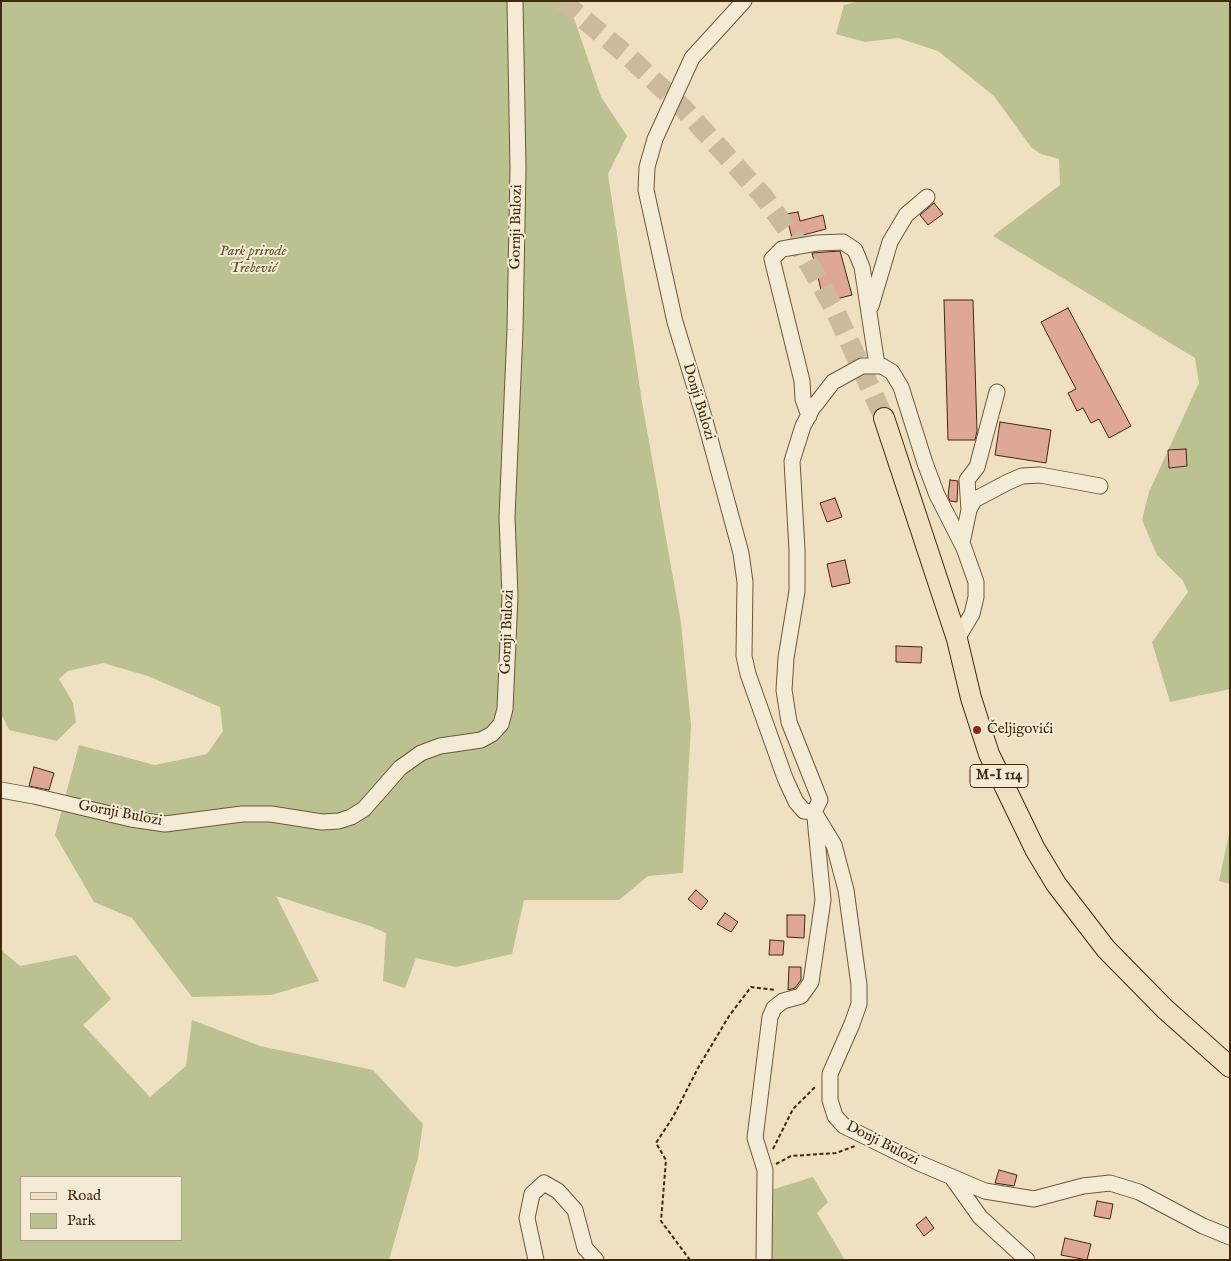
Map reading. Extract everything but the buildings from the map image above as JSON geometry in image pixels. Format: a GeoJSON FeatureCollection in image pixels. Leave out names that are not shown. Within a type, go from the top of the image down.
{"type":"FeatureCollection","features":[{"type":"Feature","properties":{"kind":"main road","name":"M-I 114"},"geometry":{"type":"LineString","coordinates":[[884,418],[957,640],[971,698],[990,754],[1015,812],[1056,884],[1101,942],[1135,980],[1230,1067]]}},
{"type":"Feature","properties":{"kind":"street","name":"Gornji Bulozi"},"geometry":{"type":"LineString","coordinates":[[1,790],[131,819],[165,824],[242,814],[271,814],[322,822],[339,821],[351,817],[364,809],[400,768],[420,753],[440,746],[481,740],[492,734],[501,724],[505,709],[510,596],[507,508],[515,330],[518,168],[515,1]]}},
{"type":"Feature","properties":{"kind":"street","name":"Donji Bulozi"},"geometry":{"type":"LineString","coordinates":[[744,1],[692,58],[655,139],[647,167],[646,190],[675,322],[704,417],[746,582],[744,641],[748,674],[785,778],[796,802],[804,811],[814,812],[834,845],[844,881],[859,985],[859,1004],[830,1074],[830,1100],[835,1116],[854,1133],[984,1191],[1034,1199],[1083,1186],[1110,1183],[1139,1192],[1203,1226],[1230,1237]]}},
{"type":"Feature","properties":{"kind":"street"},"geometry":{"type":"LineString","coordinates":[[870,310],[890,242],[906,215],[927,196]]}},
{"type":"Feature","properties":{"kind":"street"},"geometry":{"type":"LineString","coordinates":[[809,416],[802,399],[802,381],[772,259],[782,248],[817,243],[843,242],[855,250],[860,259],[870,310],[877,365]]}},
{"type":"Feature","properties":{"kind":"street"},"geometry":{"type":"LineString","coordinates":[[764,1260],[765,1170],[754,1138],[770,1016],[774,1008],[783,1001],[801,996],[811,982],[821,920],[821,875],[814,812],[820,800],[789,722],[784,690],[786,658],[797,591],[797,550],[792,461],[796,443],[809,416],[833,382],[862,366],[877,365],[892,372],[901,386],[925,463],[962,544],[976,582],[976,597],[972,614],[957,640]]}},
{"type":"Feature","properties":{"kind":"street"},"geometry":{"type":"LineString","coordinates":[[969,510],[967,480],[977,467],[997,392]]}},
{"type":"Feature","properties":{"kind":"street"},"geometry":{"type":"LineString","coordinates":[[962,544],[969,510],[974,500],[986,492],[1022,476],[1040,476],[1100,486]]}},
{"type":"Feature","properties":{"kind":"street"},"geometry":{"type":"LineString","coordinates":[[952,1178],[980,1217],[1028,1260]]}},
{"type":"Feature","properties":{"kind":"street"},"geometry":{"type":"LineString","coordinates":[[536,1260],[527,1218],[532,1194],[544,1183],[558,1191],[575,1210],[584,1248],[596,1260]]}},
{"type":"Feature","properties":{"kind":"path"},"geometry":{"type":"LineString","coordinates":[[690,1260],[661,1221],[666,1160],[656,1143],[673,1117],[728,1016],[751,987],[773,989],[792,998]]}},
{"type":"Feature","properties":{"kind":"path"},"geometry":{"type":"LineString","coordinates":[[765,1170],[779,1133],[793,1109],[830,1074]]}},
{"type":"Feature","properties":{"kind":"path"},"geometry":{"type":"LineString","coordinates":[[765,1170],[791,1156],[836,1153],[872,1140]]}},
{"type":"Feature","properties":{"kind":"green space","name":"Park prirode Trebević"},"geometry":{"type":"Polygon","coordinates":[[[1,1],[568,1],[601,97],[627,136],[608,174],[642,402],[681,623],[691,725],[683,873],[648,876],[619,900],[524,900],[512,954],[456,967],[416,958],[405,988],[383,981],[386,933],[370,926],[276,896],[319,981],[271,995],[192,997],[132,918],[94,902],[55,835],[79,745],[155,765],[207,754],[223,731],[220,707],[148,676],[103,663],[68,671],[59,679],[73,703],[76,722],[57,741],[9,730],[1,713],[1,1]]]}},
{"type":"Feature","properties":{"kind":"green space"},"geometry":{"type":"Polygon","coordinates":[[[860,1],[1230,1],[1230,689],[1170,702],[1152,642],[1188,592],[1183,581],[1157,555],[1142,520],[1149,492],[1199,383],[1195,358],[993,236],[1060,185],[1059,159],[1041,154],[1031,147],[994,96],[938,51],[898,38],[865,42],[836,34],[844,5],[860,1]]]}},
{"type":"Feature","properties":{"kind":"green space"},"geometry":{"type":"Polygon","coordinates":[[[1230,834],[1230,884],[1219,881],[1230,834]]]}},
{"type":"Feature","properties":{"kind":"green space"},"geometry":{"type":"Polygon","coordinates":[[[1,950],[20,966],[76,955],[111,999],[83,1025],[150,1097],[186,1066],[192,1020],[260,1046],[373,1070],[423,1124],[418,1158],[389,1260],[1,1260],[1,950]]]}},
{"type":"Feature","properties":{"kind":"green space"},"geometry":{"type":"Polygon","coordinates":[[[813,1177],[828,1202],[817,1213],[845,1260],[768,1260],[771,1190],[813,1177]]]}},
{"type":"Feature","properties":{"kind":"tunnel"},"geometry":{"type":"LineString","coordinates":[[562,1],[628,56],[684,109],[763,196],[796,241],[834,308],[884,418]]}},
{"type":"Feature","properties":{"kind":"place","name":"Čeljigovići"},"geometry":{"type":"Point","coordinates":[977,730]}}]}
